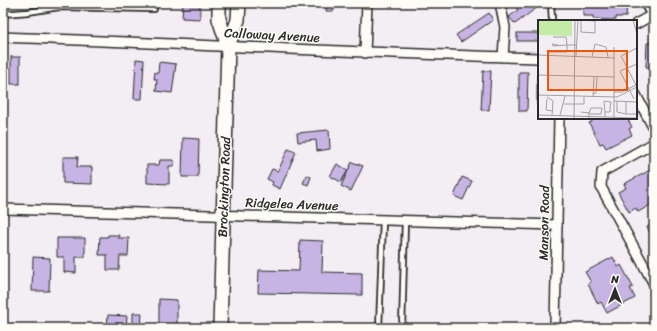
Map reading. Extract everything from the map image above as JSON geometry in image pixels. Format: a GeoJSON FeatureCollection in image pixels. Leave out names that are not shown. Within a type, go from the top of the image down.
{"type":"FeatureCollection","features":[{"type":"Feature","properties":{"kind":"main road","name":"Brockington Road"},"geometry":{"type":"LineString","coordinates":[[220,3],[219,19],[228,46]]}},
{"type":"Feature","properties":{"kind":"main road","name":"Brockington Road"},"geometry":{"type":"LineString","coordinates":[[220,328],[228,46],[238,20],[239,3]]}},
{"type":"Feature","properties":{"kind":"street"},"geometry":{"type":"LineString","coordinates":[[365,53],[367,3]]}},
{"type":"Feature","properties":{"kind":"street"},"geometry":{"type":"LineString","coordinates":[[500,3],[505,27],[503,57]]}},
{"type":"Feature","properties":{"kind":"street"},"geometry":{"type":"LineString","coordinates":[[637,23],[652,15]]}},
{"type":"Feature","properties":{"kind":"street","name":"Calloway Avenue"},"geometry":{"type":"LineString","coordinates":[[3,37],[365,53],[538,58]]}},
{"type":"Feature","properties":{"kind":"street"},"geometry":{"type":"LineString","coordinates":[[637,97],[654,129]]}},
{"type":"Feature","properties":{"kind":"street","name":"Manson Road"},"geometry":{"type":"LineString","coordinates":[[555,328],[559,119]]}},
{"type":"Feature","properties":{"kind":"street"},"geometry":{"type":"LineString","coordinates":[[654,143],[602,172],[601,187],[654,284]]}},
{"type":"Feature","properties":{"kind":"street","name":"Ridgelea Avenue"},"geometry":{"type":"LineString","coordinates":[[3,209],[557,225]]}},
{"type":"Feature","properties":{"kind":"lane"},"geometry":{"type":"LineString","coordinates":[[3,14],[59,7],[154,9],[154,3]]}},
{"type":"Feature","properties":{"kind":"lane"},"geometry":{"type":"LineString","coordinates":[[551,3],[552,20]]}},
{"type":"Feature","properties":{"kind":"lane"},"geometry":{"type":"LineString","coordinates":[[644,3],[652,15]]}},
{"type":"Feature","properties":{"kind":"lane"},"geometry":{"type":"LineString","coordinates":[[379,328],[383,220]]}},
{"type":"Feature","properties":{"kind":"lane"},"geometry":{"type":"LineString","coordinates":[[402,328],[405,220]]}},
{"type":"Feature","properties":{"kind":"building"},"geometry":{"type":"Polygon","coordinates":[[[183,3],[200,3],[200,19],[182,18],[183,3]]]}},
{"type":"Feature","properties":{"kind":"building"},"geometry":{"type":"Polygon","coordinates":[[[327,3],[334,3],[334,11],[326,11],[327,3]]]}},
{"type":"Feature","properties":{"kind":"building"},"geometry":{"type":"Polygon","coordinates":[[[520,3],[543,3],[515,24],[509,17],[518,10],[516,7],[520,3]]]}},
{"type":"Feature","properties":{"kind":"building"},"geometry":{"type":"Polygon","coordinates":[[[583,3],[627,3],[626,17],[616,17],[616,20],[593,19],[593,16],[583,16],[583,3]]]}},
{"type":"Feature","properties":{"kind":"building"},"geometry":{"type":"Polygon","coordinates":[[[489,13],[493,20],[461,42],[456,35],[489,13]]]}},
{"type":"Feature","properties":{"kind":"building"},"geometry":{"type":"Polygon","coordinates":[[[651,32],[654,32],[654,78],[649,78],[650,67],[646,67],[647,43],[650,43],[651,32]]]}},
{"type":"Feature","properties":{"kind":"building"},"geometry":{"type":"Polygon","coordinates":[[[517,33],[538,33],[538,41],[517,41],[517,33]]]}},
{"type":"Feature","properties":{"kind":"building"},"geometry":{"type":"Polygon","coordinates":[[[11,57],[20,57],[20,84],[11,84],[11,57]]]}},
{"type":"Feature","properties":{"kind":"building"},"geometry":{"type":"Polygon","coordinates":[[[136,59],[144,60],[142,99],[134,99],[136,59]]]}},
{"type":"Feature","properties":{"kind":"building"},"geometry":{"type":"Polygon","coordinates":[[[159,62],[176,64],[172,93],[156,91],[157,79],[154,79],[155,72],[158,73],[159,62]]]}},
{"type":"Feature","properties":{"kind":"building"},"geometry":{"type":"Polygon","coordinates":[[[483,71],[491,71],[489,110],[481,110],[483,71]]]}},
{"type":"Feature","properties":{"kind":"building"},"geometry":{"type":"Polygon","coordinates":[[[519,72],[528,72],[527,111],[519,111],[519,72]]]}},
{"type":"Feature","properties":{"kind":"building"},"geometry":{"type":"Polygon","coordinates":[[[537,76],[538,76],[538,105],[537,76]]]}},
{"type":"Feature","properties":{"kind":"building"},"geometry":{"type":"Polygon","coordinates":[[[590,119],[628,119],[632,127],[629,129],[632,135],[606,148],[603,143],[600,144],[589,123],[592,122],[590,119]]]}},
{"type":"Feature","properties":{"kind":"building"},"geometry":{"type":"Polygon","coordinates":[[[329,130],[330,149],[317,151],[316,140],[298,142],[297,133],[329,130]]]}},
{"type":"Feature","properties":{"kind":"building"},"geometry":{"type":"Polygon","coordinates":[[[183,138],[199,139],[198,177],[182,177],[183,138]]]}},
{"type":"Feature","properties":{"kind":"building"},"geometry":{"type":"Polygon","coordinates":[[[288,149],[296,152],[280,189],[272,185],[273,182],[267,179],[272,169],[278,171],[288,149]]]}},
{"type":"Feature","properties":{"kind":"building"},"geometry":{"type":"Polygon","coordinates":[[[63,157],[78,157],[77,167],[92,167],[92,184],[63,183],[63,157]]]}},
{"type":"Feature","properties":{"kind":"building"},"geometry":{"type":"Polygon","coordinates":[[[160,160],[174,160],[174,166],[169,166],[169,184],[147,183],[147,165],[159,165],[160,160]]]}},
{"type":"Feature","properties":{"kind":"building"},"geometry":{"type":"Polygon","coordinates":[[[352,162],[363,166],[351,191],[341,186],[352,162]]]}},
{"type":"Feature","properties":{"kind":"building"},"geometry":{"type":"Polygon","coordinates":[[[3,163],[6,163],[5,180],[3,180],[3,163]]]}},
{"type":"Feature","properties":{"kind":"building"},"geometry":{"type":"Polygon","coordinates":[[[337,164],[348,170],[341,182],[330,176],[337,164]]]}},
{"type":"Feature","properties":{"kind":"building"},"geometry":{"type":"Polygon","coordinates":[[[654,168],[654,203],[638,212],[636,208],[629,212],[618,192],[626,188],[624,184],[654,168]]]}},
{"type":"Feature","properties":{"kind":"building"},"geometry":{"type":"Polygon","coordinates":[[[307,175],[311,177],[308,185],[303,183],[307,175]]]}},
{"type":"Feature","properties":{"kind":"building"},"geometry":{"type":"Polygon","coordinates":[[[462,177],[472,181],[463,200],[454,196],[462,177]]]}},
{"type":"Feature","properties":{"kind":"building"},"geometry":{"type":"Polygon","coordinates":[[[654,223],[654,240],[647,227],[654,223]]]}},
{"type":"Feature","properties":{"kind":"building"},"geometry":{"type":"Polygon","coordinates":[[[108,235],[119,235],[118,238],[129,238],[128,256],[120,256],[119,270],[107,270],[107,255],[99,255],[100,237],[108,237],[108,235]]]}},
{"type":"Feature","properties":{"kind":"building"},"geometry":{"type":"Polygon","coordinates":[[[57,238],[85,238],[85,257],[76,257],[76,273],[64,272],[64,257],[57,257],[57,238]]]}},
{"type":"Feature","properties":{"kind":"building"},"geometry":{"type":"Polygon","coordinates":[[[300,240],[323,241],[322,272],[362,273],[362,295],[258,293],[259,270],[299,271],[300,240]]]}},
{"type":"Feature","properties":{"kind":"building"},"geometry":{"type":"Polygon","coordinates":[[[33,257],[50,258],[49,291],[32,291],[33,257]]]}},
{"type":"Feature","properties":{"kind":"building"},"geometry":{"type":"Polygon","coordinates":[[[613,257],[618,267],[621,265],[633,287],[630,288],[635,298],[607,313],[601,302],[598,304],[588,284],[591,282],[585,272],[613,257]]]}},
{"type":"Feature","properties":{"kind":"building"},"geometry":{"type":"Polygon","coordinates":[[[159,299],[177,300],[177,328],[159,328],[159,299]]]}},
{"type":"Feature","properties":{"kind":"building"},"geometry":{"type":"Polygon","coordinates":[[[133,313],[142,313],[141,327],[133,327],[133,313]]]}},
{"type":"Feature","properties":{"kind":"building"},"geometry":{"type":"Polygon","coordinates":[[[108,315],[127,316],[126,328],[107,328],[108,315]]]}}]}
